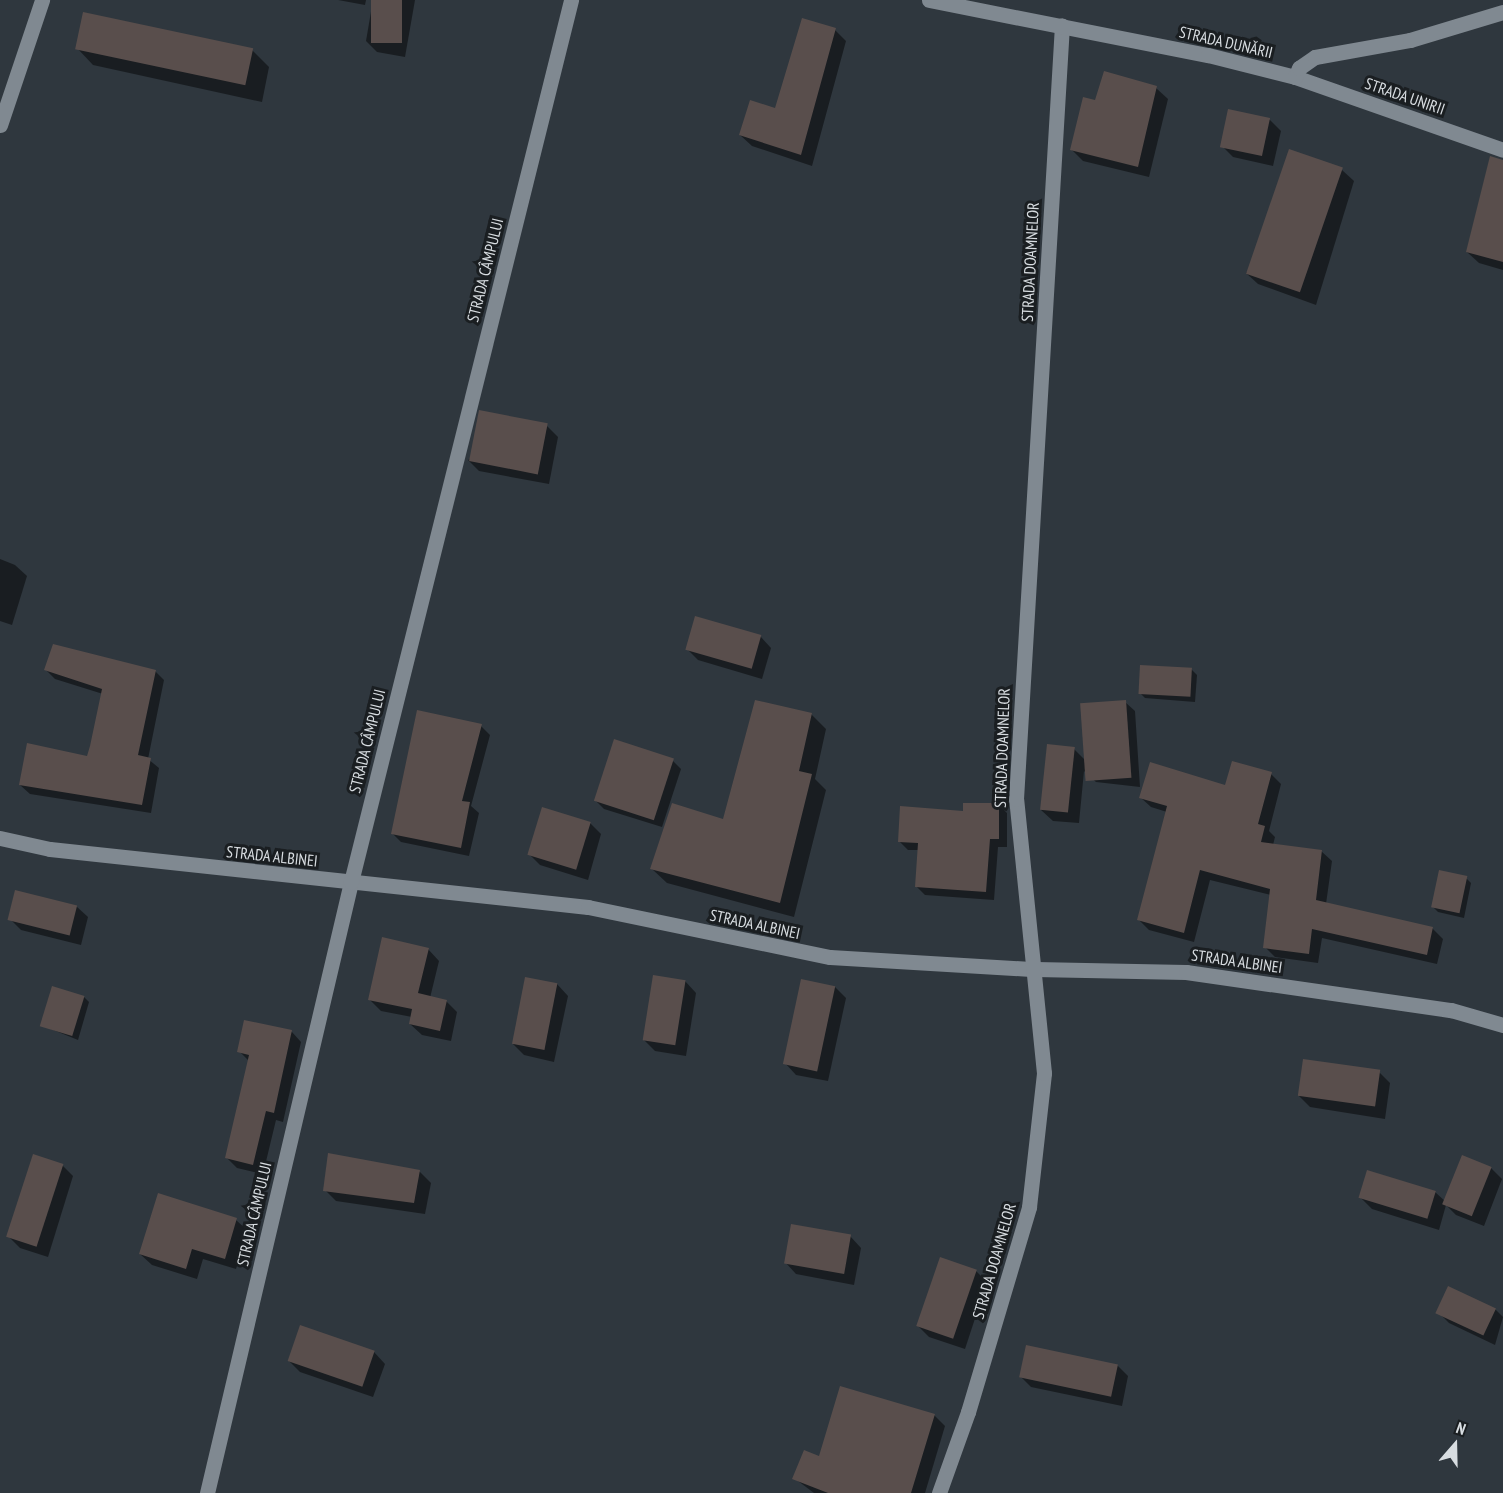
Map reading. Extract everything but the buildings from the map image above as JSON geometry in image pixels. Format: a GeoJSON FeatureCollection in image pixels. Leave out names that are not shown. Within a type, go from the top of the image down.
{"type":"FeatureCollection","features":[{"type":"Feature","properties":{"kind":"street"},"geometry":{"type":"LineString","coordinates":[[0,125],[42,0]]}},
{"type":"Feature","properties":{"kind":"street","name":"STRADA CÂMPULUI"},"geometry":{"type":"LineString","coordinates":[[207,1493],[351,882],[571,0]]}},
{"type":"Feature","properties":{"kind":"street","name":"STRADA DUNĂRII"},"geometry":{"type":"LineString","coordinates":[[930,0],[1208,55],[1295,77]]}},
{"type":"Feature","properties":{"kind":"street"},"geometry":{"type":"LineString","coordinates":[[1295,77],[1299,68],[1315,57],[1410,39],[1503,12]]}},
{"type":"Feature","properties":{"kind":"street","name":"STRADA DOAMNELOR"},"geometry":{"type":"LineString","coordinates":[[939,1493],[968,1412],[1029,1207],[1044,1073],[1016,799],[1062,26]]}},
{"type":"Feature","properties":{"kind":"street","name":"STRADA UNIRII"},"geometry":{"type":"LineString","coordinates":[[1295,77],[1503,150]]}},
{"type":"Feature","properties":{"kind":"street","name":"STRADA ALBINEI"},"geometry":{"type":"LineString","coordinates":[[0,838],[50,849],[588,907],[830,957],[1035,969],[1186,972],[1451,1010],[1503,1025]]}}]}
